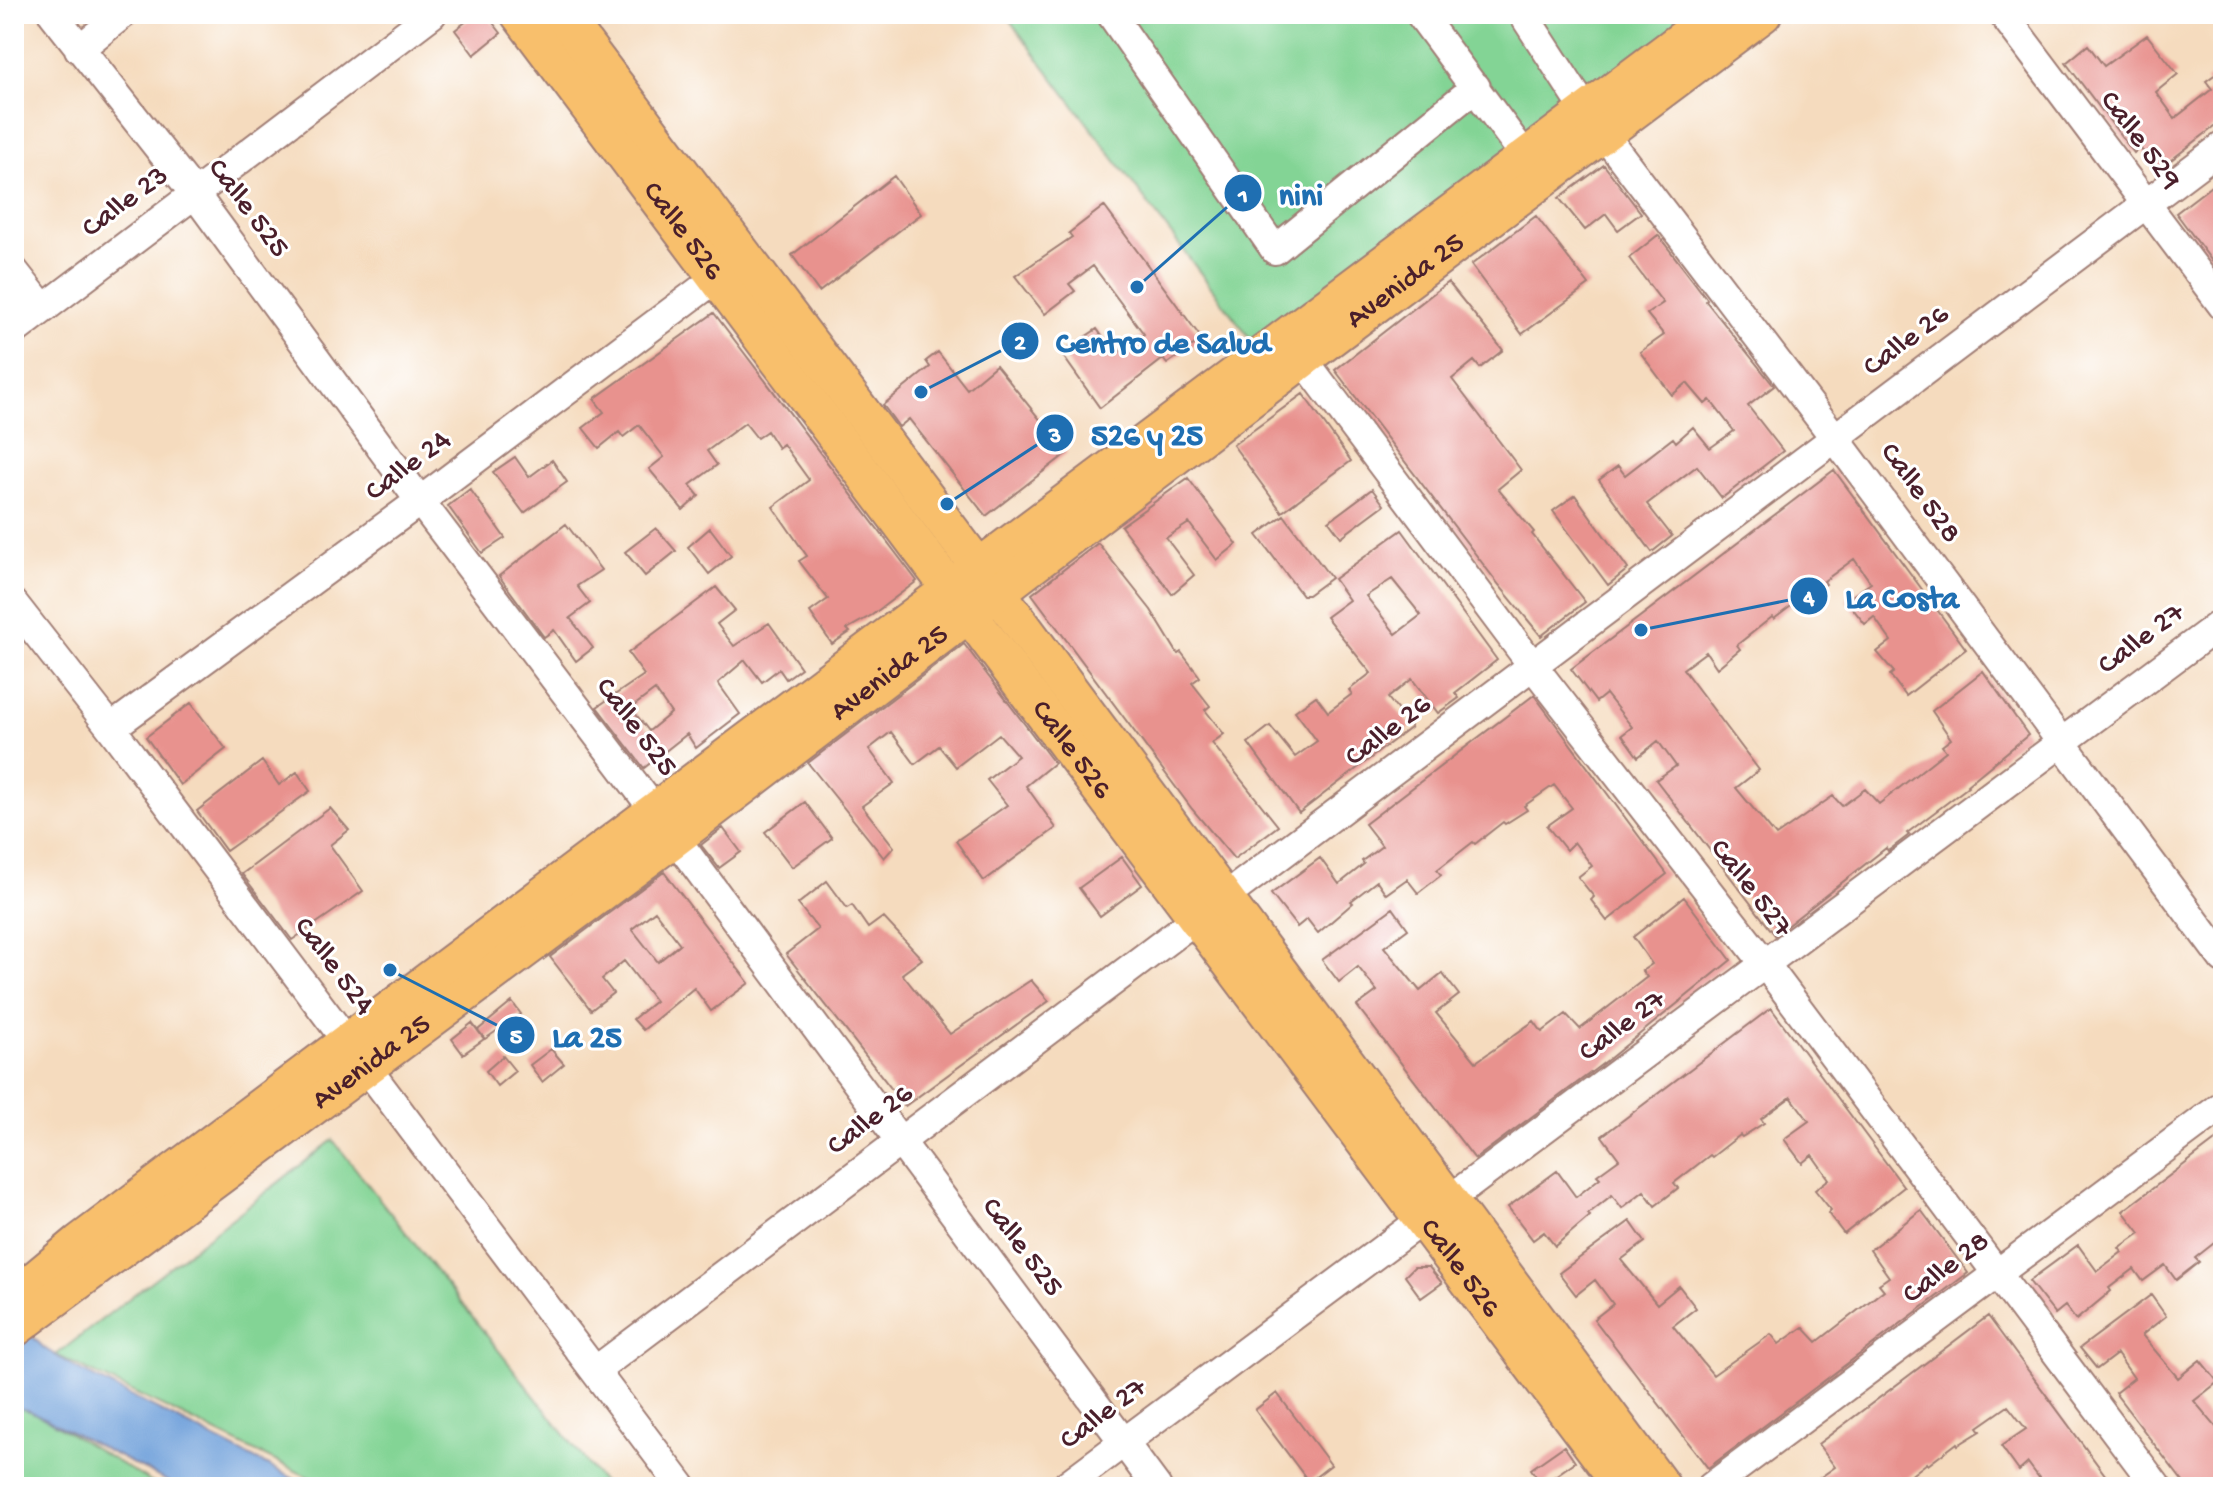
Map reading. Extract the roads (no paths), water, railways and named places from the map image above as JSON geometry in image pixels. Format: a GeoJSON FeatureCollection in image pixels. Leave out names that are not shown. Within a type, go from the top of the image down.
{"type":"FeatureCollection","features":[{"type":"Feature","properties":{"kind":"main road","name":"Calle 526"},"geometry":{"type":"LineString","coordinates":[[519,14],[731,268],[1435,1210],[1662,1487]]}},
{"type":"Feature","properties":{"kind":"main road","name":"Calle 526"},"geometry":{"type":"LineString","coordinates":[[562,14],[731,268]]}},
{"type":"Feature","properties":{"kind":"main road","name":"Avenida 25"},"geometry":{"type":"LineString","coordinates":[[1294,347],[1525,156],[1594,122],[1716,14]]}},
{"type":"Feature","properties":{"kind":"main road","name":"Avenida 25"},"geometry":{"type":"LineString","coordinates":[[24,1305],[79,1243],[356,1054],[975,592],[1594,122],[1763,14]]}},
{"type":"Feature","properties":{"kind":"main road","name":"Calle 526"},"geometry":{"type":"LineString","coordinates":[[1435,1210],[1623,1487]]}},
{"type":"Feature","properties":{"kind":"street","name":"Calle 525"},"geometry":{"type":"LineString","coordinates":[[53,14],[194,193],[420,501],[665,824],[1157,1487]]}},
{"type":"Feature","properties":{"kind":"street"},"geometry":{"type":"LineString","coordinates":[[79,49],[123,14]]}},
{"type":"Feature","properties":{"kind":"street","name":"Calle 23"},"geometry":{"type":"LineString","coordinates":[[14,331],[432,14]]}},
{"type":"Feature","properties":{"kind":"street"},"geometry":{"type":"LineString","coordinates":[[1111,14],[1275,250],[1476,87]]}},
{"type":"Feature","properties":{"kind":"street"},"geometry":{"type":"LineString","coordinates":[[1420,14],[1525,156]]}},
{"type":"Feature","properties":{"kind":"street","name":"Calle 528"},"geometry":{"type":"LineString","coordinates":[[1523,14],[1594,122],[1835,438],[2223,959]]}},
{"type":"Feature","properties":{"kind":"street","name":"Calle 529"},"geometry":{"type":"LineString","coordinates":[[2003,14],[2223,306]]}},
{"type":"Feature","properties":{"kind":"street","name":"Calle 26"},"geometry":{"type":"LineString","coordinates":[[595,1371],[2223,146]]}},
{"type":"Feature","properties":{"kind":"street","name":"Calle 24"},"geometry":{"type":"LineString","coordinates":[[111,728],[731,268]]}},
{"type":"Feature","properties":{"kind":"street"},"geometry":{"type":"LineString","coordinates":[[14,271],[43,308]]}},
{"type":"Feature","properties":{"kind":"street","name":"Calle 527"},"geometry":{"type":"LineString","coordinates":[[1294,347],[1533,666],[1765,964],[2157,1487]]}},
{"type":"Feature","properties":{"kind":"street","name":"Calle 524"},"geometry":{"type":"LineString","coordinates":[[14,604],[111,728],[682,1487]]}},
{"type":"Feature","properties":{"kind":"street","name":"Calle 27"},"geometry":{"type":"LineString","coordinates":[[1064,1487],[2223,622]]}},
{"type":"Feature","properties":{"kind":"street","name":"Calle 28"},"geometry":{"type":"LineString","coordinates":[[1711,1487],[2223,1105]]}},
{"type":"Feature","properties":{"kind":"water"},"geometry":{"type":"Polygon","coordinates":[[[14,1318],[44,1348],[79,1370],[310,1487],[178,1487],[30,1411],[14,1407],[14,1318]]]}},
{"type":"Feature","properties":{"kind":"place","name":"nini"},"geometry":{"type":"Point","coordinates":[1137,287]}},
{"type":"Feature","properties":{"kind":"place","name":"Centro de Salud"},"geometry":{"type":"Point","coordinates":[921,392]}},
{"type":"Feature","properties":{"kind":"place","name":"526 y 25"},"geometry":{"type":"Point","coordinates":[947,504]}},
{"type":"Feature","properties":{"kind":"place","name":"La Costa"},"geometry":{"type":"Point","coordinates":[1641,630]}},
{"type":"Feature","properties":{"kind":"place","name":"La 25"},"geometry":{"type":"Point","coordinates":[390,970]}}]}
